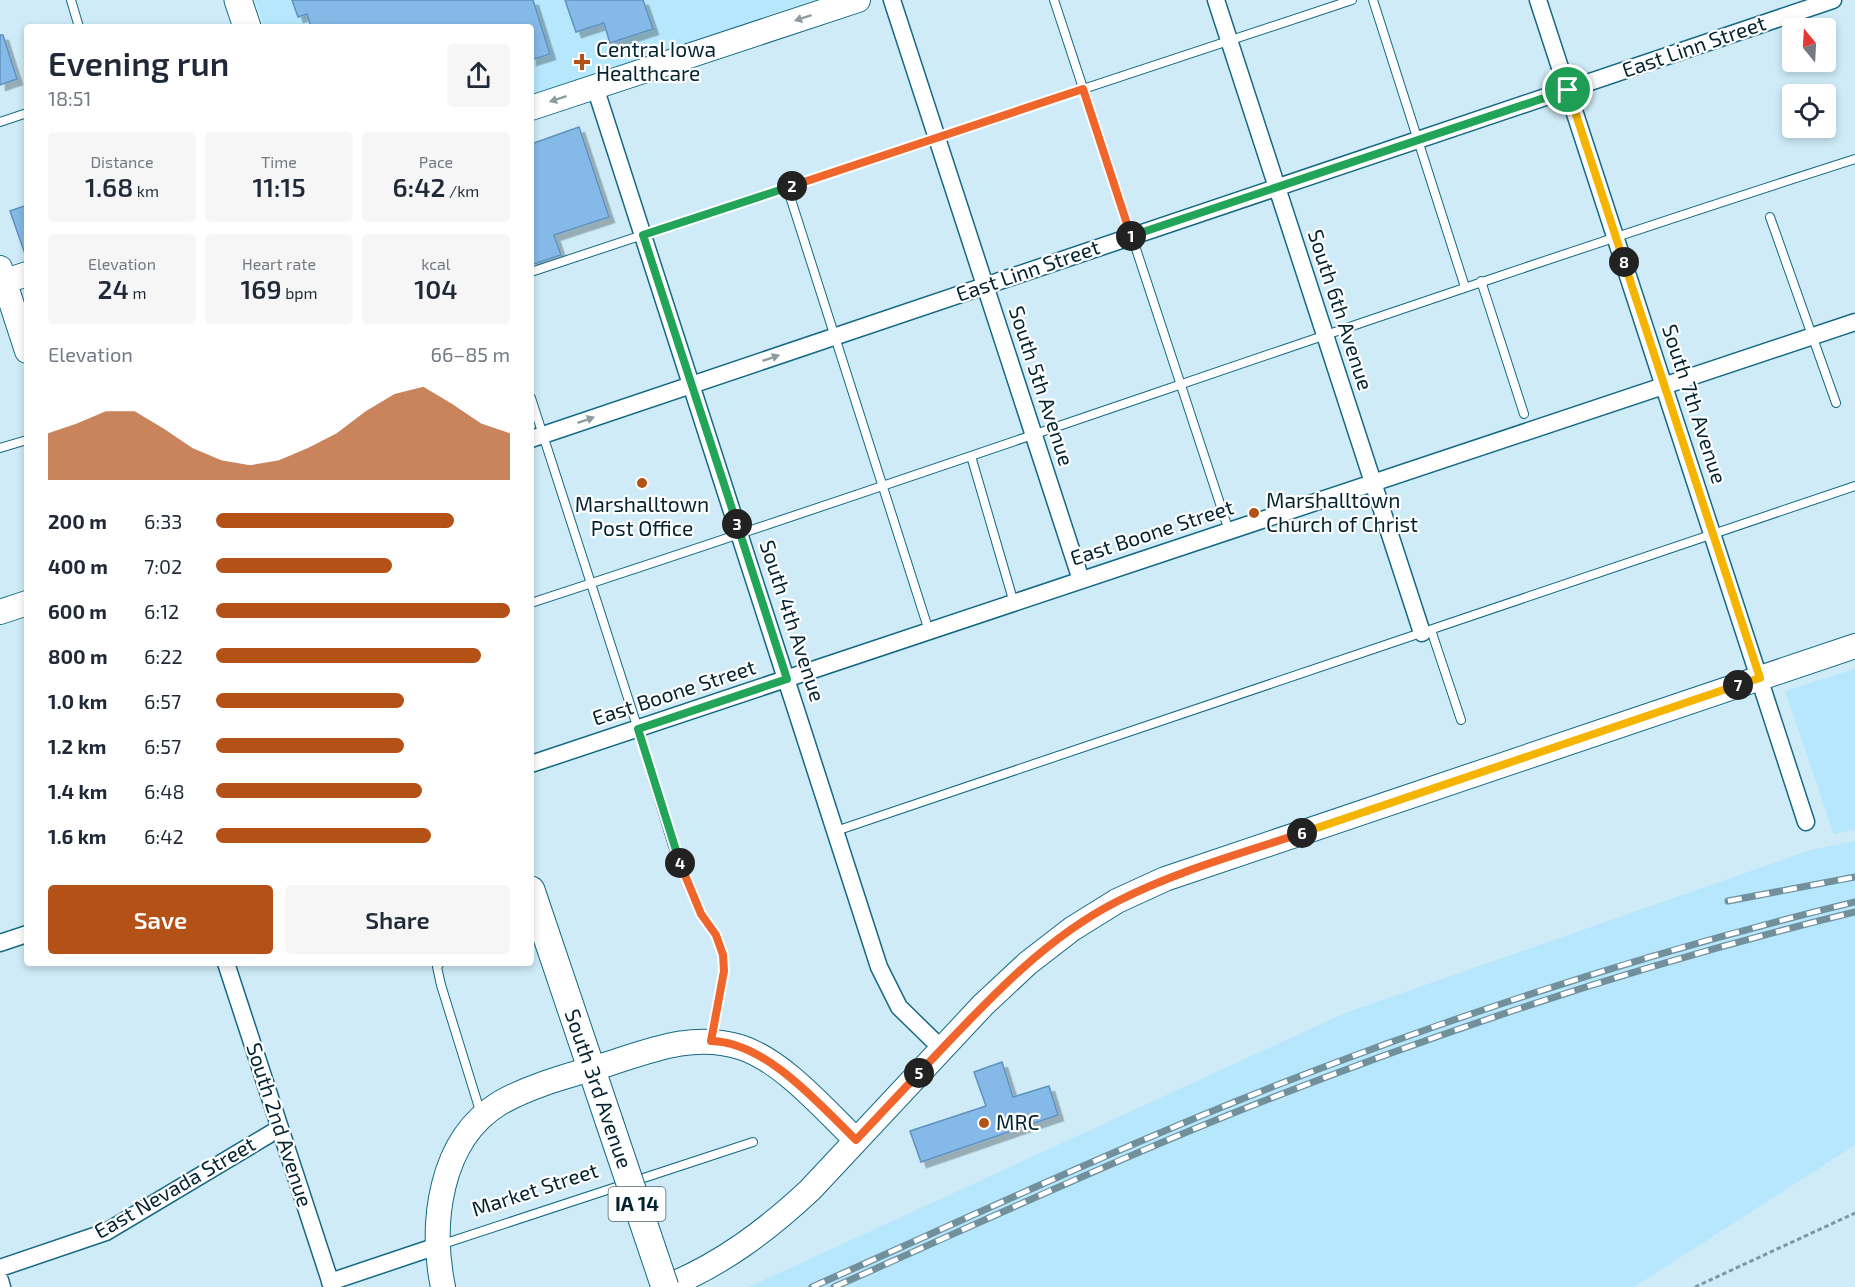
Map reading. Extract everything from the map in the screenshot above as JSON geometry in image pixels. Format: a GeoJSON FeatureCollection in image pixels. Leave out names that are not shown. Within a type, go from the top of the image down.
{"type":"FeatureCollection","features":[{"type":"Feature","properties":{"kind":"main road"},"geometry":{"type":"LineString","coordinates":[[238,0],[246,24]]}},
{"type":"Feature","properties":{"kind":"main road"},"geometry":{"type":"LineString","coordinates":[[534,107],[858,0]]}},
{"type":"Feature","properties":{"kind":"main road"},"geometry":{"type":"LineString","coordinates":[[8,277],[24,339]]}},
{"type":"Feature","properties":{"kind":"main road"},"geometry":{"type":"LineString","coordinates":[[0,612],[24,604]]}},
{"type":"Feature","properties":{"kind":"main road"},"geometry":{"type":"LineString","coordinates":[[666,1287],[723,1260],[749,1242],[810,1190],[983,1005],[1028,963],[1072,929],[1117,901],[1165,879],[1855,646]]}},
{"type":"Feature","properties":{"kind":"main road","name":"South 3rd Avenue"},"geometry":{"type":"LineString","coordinates":[[534,906],[666,1287]]}},
{"type":"Feature","properties":{"kind":"main road"},"geometry":{"type":"LineString","coordinates":[[443,1287],[437,1246],[442,1200],[454,1155],[472,1127],[513,1096],[658,1048],[687,1041],[711,1041],[741,1047],[765,1058],[856,1140]]}},
{"type":"Feature","properties":{"kind":"street","name":"South 5th Avenue"},"geometry":{"type":"LineString","coordinates":[[892,0],[1081,580]]}},
{"type":"Feature","properties":{"kind":"street","name":"South 6th Avenue"},"geometry":{"type":"LineString","coordinates":[[1216,0],[1372,483],[1426,631]]}},
{"type":"Feature","properties":{"kind":"street","name":"South 7th Avenue"},"geometry":{"type":"LineString","coordinates":[[1538,0],[1806,822]]}},
{"type":"Feature","properties":{"kind":"street","name":"East Linn Street"},"geometry":{"type":"LineString","coordinates":[[537,437],[1833,0]]}},
{"type":"Feature","properties":{"kind":"street","name":"South 4th Avenue"},"geometry":{"type":"LineString","coordinates":[[595,87],[879,967],[899,1007],[942,1049]]}},
{"type":"Feature","properties":{"kind":"street","name":"East Boone Street"},"geometry":{"type":"LineString","coordinates":[[534,763],[1855,322]]}},
{"type":"Feature","properties":{"kind":"street"},"geometry":{"type":"LineString","coordinates":[[0,943],[24,935]]}},
{"type":"Feature","properties":{"kind":"street","name":"South 2nd Avenue"},"geometry":{"type":"LineString","coordinates":[[227,966],[331,1284]]}},
{"type":"Feature","properties":{"kind":"street","name":"East Nevada Street"},"geometry":{"type":"LineString","coordinates":[[0,1268],[105,1232],[280,1128]]}},
{"type":"Feature","properties":{"kind":"street","name":"Market Street"},"geometry":{"type":"LineString","coordinates":[[331,1284],[437,1246]]}},
{"type":"Feature","properties":{"kind":"street"},"geometry":{"type":"LineString","coordinates":[[0,1280],[2,1287]]}},
{"type":"Feature","properties":{"kind":"lane"},"geometry":{"type":"LineString","coordinates":[[71,0],[79,24]]}},
{"type":"Feature","properties":{"kind":"lane"},"geometry":{"type":"LineString","coordinates":[[1054,0],[1229,531]]}},
{"type":"Feature","properties":{"kind":"lane"},"geometry":{"type":"LineString","coordinates":[[534,271],[1352,0]]}},
{"type":"Feature","properties":{"kind":"lane"},"geometry":{"type":"LineString","coordinates":[[1373,0],[1465,287]]}},
{"type":"Feature","properties":{"kind":"lane"},"geometry":{"type":"LineString","coordinates":[[0,122],[24,114]]}},
{"type":"Feature","properties":{"kind":"lane"},"geometry":{"type":"LineString","coordinates":[[534,602],[741,535],[1615,236],[1855,159]]}},
{"type":"Feature","properties":{"kind":"lane"},"geometry":{"type":"LineString","coordinates":[[787,187],[929,631]]}},
{"type":"Feature","properties":{"kind":"lane"},"geometry":{"type":"LineString","coordinates":[[1770,217],[1810,337],[1836,404]]}},
{"type":"Feature","properties":{"kind":"lane"},"geometry":{"type":"LineString","coordinates":[[1481,281],[1524,414]]}},
{"type":"Feature","properties":{"kind":"lane"},"geometry":{"type":"LineString","coordinates":[[534,418],[537,437],[591,584],[673,846],[701,914],[716,935],[723,955],[724,971],[711,1041]]}},
{"type":"Feature","properties":{"kind":"lane"},"geometry":{"type":"LineString","coordinates":[[0,448],[24,441]]}},
{"type":"Feature","properties":{"kind":"lane"},"geometry":{"type":"LineString","coordinates":[[971,456],[1014,603]]}},
{"type":"Feature","properties":{"kind":"lane"},"geometry":{"type":"LineString","coordinates":[[836,831],[1855,486]]}},
{"type":"Feature","properties":{"kind":"lane"},"geometry":{"type":"LineString","coordinates":[[1426,631],[1461,720]]}},
{"type":"Feature","properties":{"kind":"lane"},"geometry":{"type":"LineString","coordinates":[[438,966],[441,985],[483,1117]]}},
{"type":"Feature","properties":{"kind":"lane","name":"Market Street"},"geometry":{"type":"LineString","coordinates":[[437,1246],[753,1142]]}},
{"type":"Feature","properties":{"kind":"path"},"geometry":{"type":"LineString","coordinates":[[1695,1287],[1855,1213]]}},
{"type":"Feature","properties":{"kind":"shaded area","name":"Central Iowa Healthcare"},"geometry":{"type":"Polygon","coordinates":[[[255,0],[813,0],[534,95],[534,24],[263,24],[255,0]]]}},
{"type":"Feature","properties":{"kind":"shaded area"},"geometry":{"type":"Polygon","coordinates":[[[1855,669],[1855,830],[1834,834],[1785,691],[1855,669]]]}},
{"type":"Feature","properties":{"kind":"shaded area"},"geometry":{"type":"Polygon","coordinates":[[[1855,841],[1855,1145],[1634,1287],[749,1287],[1345,1013],[1811,850],[1855,841]]]}},
{"type":"Feature","properties":{"kind":"building"},"geometry":{"type":"Polygon","coordinates":[[[292,0],[533,0],[550,54],[534,59],[534,24],[310,24],[307,14],[298,17],[292,0]]]}},
{"type":"Feature","properties":{"kind":"building"},"geometry":{"type":"Polygon","coordinates":[[[565,0],[643,0],[653,29],[610,43],[604,23],[576,32],[565,0]]]}},
{"type":"Feature","properties":{"kind":"building"},"geometry":{"type":"Polygon","coordinates":[[[0,35],[3,35],[17,79],[0,85],[0,35]]]}},
{"type":"Feature","properties":{"kind":"building"},"geometry":{"type":"Polygon","coordinates":[[[579,127],[609,217],[554,235],[561,255],[534,264],[534,143],[579,127]]]}},
{"type":"Feature","properties":{"kind":"building"},"geometry":{"type":"Polygon","coordinates":[[[24,206],[24,251],[10,211],[24,206]]]}},
{"type":"Feature","properties":{"kind":"building","name":"MRC"},"geometry":{"type":"Polygon","coordinates":[[[1002,1062],[1013,1097],[1049,1086],[1058,1115],[921,1162],[910,1131],[986,1106],[974,1072],[1002,1062]]]}},
{"type":"Feature","properties":{"kind":"railway"},"geometry":{"type":"LineString","coordinates":[[1728,901],[1855,877]]}},
{"type":"Feature","properties":{"kind":"railway"},"geometry":{"type":"LineString","coordinates":[[812,1287],[1189,1121],[1382,1045],[1583,977],[1718,937],[1855,902]]}},
{"type":"Feature","properties":{"kind":"railway"},"geometry":{"type":"LineString","coordinates":[[834,1287],[1177,1136],[1381,1057],[1458,1029],[1616,978],[1695,954],[1855,912]]}},
{"type":"Feature","properties":{"kind":"place","name":"Central Iowa Healthcare"},"geometry":{"type":"Point","coordinates":[582,62]}},
{"type":"Feature","properties":{"kind":"place","name":"Marshalltown Post Office"},"geometry":{"type":"Point","coordinates":[642,483]}},
{"type":"Feature","properties":{"kind":"place","name":"Marshalltown Church of Christ"},"geometry":{"type":"Point","coordinates":[1254,513]}},
{"type":"Feature","properties":{"kind":"place","name":"MRC"},"geometry":{"type":"Point","coordinates":[984,1123]}},
{"type":"Feature","properties":{"kind":"route"},"geometry":{"type":"LineString","coordinates":[[1083,89],[1132,236],[1568,90],[1760,678],[1165,879],[1117,901],[1072,929],[1028,963],[983,1005],[856,1140],[765,1058],[741,1047],[711,1041],[724,971],[723,955],[716,935],[701,914],[673,846],[638,729],[787,679],[643,235],[1083,89]]}}]}
